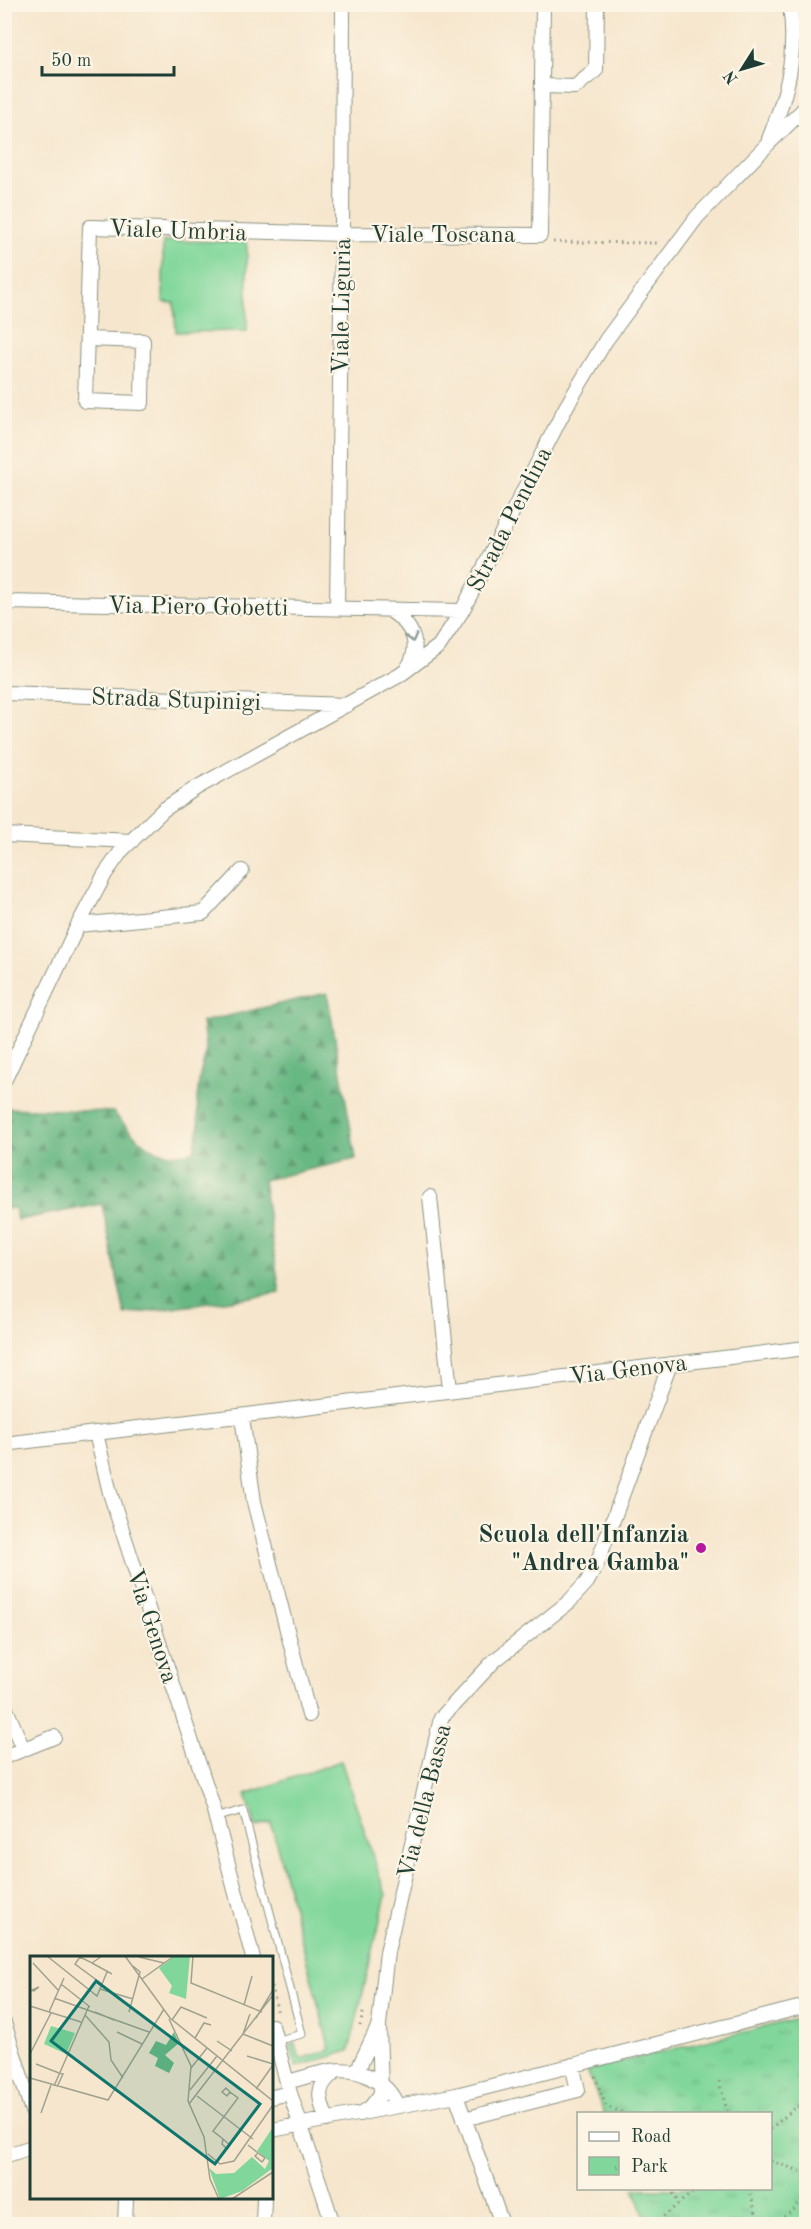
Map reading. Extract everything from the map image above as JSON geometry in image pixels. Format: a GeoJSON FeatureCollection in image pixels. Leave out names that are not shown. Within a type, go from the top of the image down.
{"type":"FeatureCollection","features":[{"type":"Feature","properties":{"kind":"street","name":"Viale Liguria"},"geometry":{"type":"LineString","coordinates":[[337,608],[343,4]]}},
{"type":"Feature","properties":{"kind":"street","name":"Viale Toscana"},"geometry":{"type":"LineString","coordinates":[[342,234],[540,235],[543,4]]}},
{"type":"Feature","properties":{"kind":"street"},"geometry":{"type":"LineString","coordinates":[[542,86],[575,87],[596,70],[597,4]]}},
{"type":"Feature","properties":{"kind":"street"},"geometry":{"type":"LineString","coordinates":[[768,144],[785,100],[792,61],[790,4]]}},
{"type":"Feature","properties":{"kind":"street","name":"Strada Pendina"},"geometry":{"type":"LineString","coordinates":[[4,1081],[78,925],[105,874],[122,850],[163,810],[196,788],[404,672],[439,646],[462,611],[566,407],[606,340],[677,243],[708,205],[807,108]]}},
{"type":"Feature","properties":{"kind":"street","name":"Viale Umbria"},"geometry":{"type":"LineString","coordinates":[[87,339],[143,340],[142,403],[86,401],[87,339],[90,227],[342,234]]}},
{"type":"Feature","properties":{"kind":"street","name":"Via Piero Gobetti"},"geometry":{"type":"LineString","coordinates":[[4,602],[462,611]]}},
{"type":"Feature","properties":{"kind":"street"},"geometry":{"type":"LineString","coordinates":[[391,610],[403,618],[414,638],[413,657],[404,672]]}},
{"type":"Feature","properties":{"kind":"street","name":"Strada Stupinigi"},"geometry":{"type":"LineString","coordinates":[[4,693],[347,705]]}},
{"type":"Feature","properties":{"kind":"street"},"geometry":{"type":"LineString","coordinates":[[4,835],[132,841]]}},
{"type":"Feature","properties":{"kind":"street"},"geometry":{"type":"LineString","coordinates":[[78,925],[203,913],[242,871]]}},
{"type":"Feature","properties":{"kind":"street"},"geometry":{"type":"LineString","coordinates":[[430,1197],[450,1390]]}},
{"type":"Feature","properties":{"kind":"street","name":"Via Genova"},"geometry":{"type":"LineString","coordinates":[[4,1444],[807,1348]]}},
{"type":"Feature","properties":{"kind":"street","name":"Via della Bassa"},"geometry":{"type":"LineString","coordinates":[[382,2085],[379,2025],[387,1952],[441,1718],[494,1661],[569,1602],[587,1582],[597,1564],[670,1364]]}},
{"type":"Feature","properties":{"kind":"street"},"geometry":{"type":"LineString","coordinates":[[242,1417],[254,1502],[309,1715]]}},
{"type":"Feature","properties":{"kind":"street","name":"Via Genova"},"geometry":{"type":"LineString","coordinates":[[96,1432],[110,1493],[216,1818],[252,1956]]}},
{"type":"Feature","properties":{"kind":"street"},"geometry":{"type":"LineString","coordinates":[[4,1704],[23,1749]]}},
{"type":"Feature","properties":{"kind":"street"},"geometry":{"type":"LineString","coordinates":[[4,1757],[54,1737]]}},
{"type":"Feature","properties":{"kind":"street"},"geometry":{"type":"LineString","coordinates":[[273,2130],[456,2095],[807,2006]]}},
{"type":"Feature","properties":{"kind":"street"},"geometry":{"type":"LineString","coordinates":[[4,2023],[30,2105]]}},
{"type":"Feature","properties":{"kind":"street","name":"Via della Bassa"},"geometry":{"type":"LineString","coordinates":[[357,2071],[379,2025]]}},
{"type":"Feature","properties":{"kind":"street"},"geometry":{"type":"LineString","coordinates":[[273,2031],[288,2088],[333,2224]]}},
{"type":"Feature","properties":{"kind":"street"},"geometry":{"type":"LineString","coordinates":[[464,2119],[578,2090],[580,2062]]}},
{"type":"Feature","properties":{"kind":"street"},"geometry":{"type":"LineString","coordinates":[[327,2120],[320,2101],[320,2092],[327,2077],[337,2070]]}},
{"type":"Feature","properties":{"kind":"street"},"geometry":{"type":"LineString","coordinates":[[273,2096],[288,2088],[337,2070],[357,2071],[382,2085],[393,2097],[397,2106]]}},
{"type":"Feature","properties":{"kind":"street"},"geometry":{"type":"LineString","coordinates":[[360,2114],[376,2101],[381,2094],[382,2085]]}},
{"type":"Feature","properties":{"kind":"street"},"geometry":{"type":"LineString","coordinates":[[456,2095],[501,2224]]}},
{"type":"Feature","properties":{"kind":"street"},"geometry":{"type":"LineString","coordinates":[[4,2156],[30,2148]]}},
{"type":"Feature","properties":{"kind":"street"},"geometry":{"type":"LineString","coordinates":[[125,2224],[126,2199]]}},
{"type":"Feature","properties":{"kind":"street"},"geometry":{"type":"LineString","coordinates":[[263,2224],[264,2199]]}},
{"type":"Feature","properties":{"kind":"lane"},"geometry":{"type":"LineString","coordinates":[[216,1818],[243,1810],[302,2034],[275,2041]]}},
{"type":"Feature","properties":{"kind":"path"},"geometry":{"type":"LineString","coordinates":[[540,235],[553,242],[677,243]]}},
{"type":"Feature","properties":{"kind":"path"},"geometry":{"type":"LineString","coordinates":[[358,2032],[364,2009]]}},
{"type":"Feature","properties":{"kind":"path"},"geometry":{"type":"LineString","coordinates":[[580,2062],[606,2106],[622,2112]]}},
{"type":"Feature","properties":{"kind":"path"},"geometry":{"type":"LineString","coordinates":[[719,2081],[727,2112]]}},
{"type":"Feature","properties":{"kind":"path"},"geometry":{"type":"LineString","coordinates":[[772,2127],[807,2099]]}},
{"type":"Feature","properties":{"kind":"path"},"geometry":{"type":"LineString","coordinates":[[798,2106],[807,2118]]}},
{"type":"Feature","properties":{"kind":"path"},"geometry":{"type":"LineString","coordinates":[[772,2161],[807,2173]]}},
{"type":"Feature","properties":{"kind":"path"},"geometry":{"type":"LineString","coordinates":[[671,2190],[679,2204]]}},
{"type":"Feature","properties":{"kind":"path"},"geometry":{"type":"LineString","coordinates":[[654,2224],[696,2190]]}},
{"type":"Feature","properties":{"kind":"path"},"geometry":{"type":"LineString","coordinates":[[750,2190],[759,2224]]}},
{"type":"Feature","properties":{"kind":"path"},"geometry":{"type":"LineString","coordinates":[[774,2224],[795,2209],[807,2194]]}},
{"type":"Feature","properties":{"kind":"green space"},"geometry":{"type":"Polygon","coordinates":[[[163,241],[247,242],[247,331],[176,332],[174,303],[163,302],[163,241]]]}},
{"type":"Feature","properties":{"kind":"green space"},"geometry":{"type":"Polygon","coordinates":[[[327,993],[356,1159],[263,1180],[280,1293],[125,1315],[102,1204],[17,1220],[15,1208],[5,1209],[5,1108],[113,1112],[139,1139],[157,1151],[180,1154],[194,1152],[199,1128],[197,1099],[206,1053],[202,1022],[327,993]]]}},
{"type":"Feature","properties":{"kind":"green space"},"geometry":{"type":"Polygon","coordinates":[[[341,1761],[386,1895],[349,2051],[296,2067],[290,2045],[295,2043],[300,2059],[330,2050],[271,1823],[256,1827],[246,1794],[341,1761]]]}},
{"type":"Feature","properties":{"kind":"green space"},"geometry":{"type":"Polygon","coordinates":[[[806,2017],[806,2224],[648,2224],[634,2190],[772,2190],[772,2112],[604,2112],[587,2070],[806,2017]]]}},
{"type":"Feature","properties":{"kind":"place","name":"Scuola dell'Infanzia \"Andrea Gamba\""},"geometry":{"type":"Point","coordinates":[701,1548]}}]}
